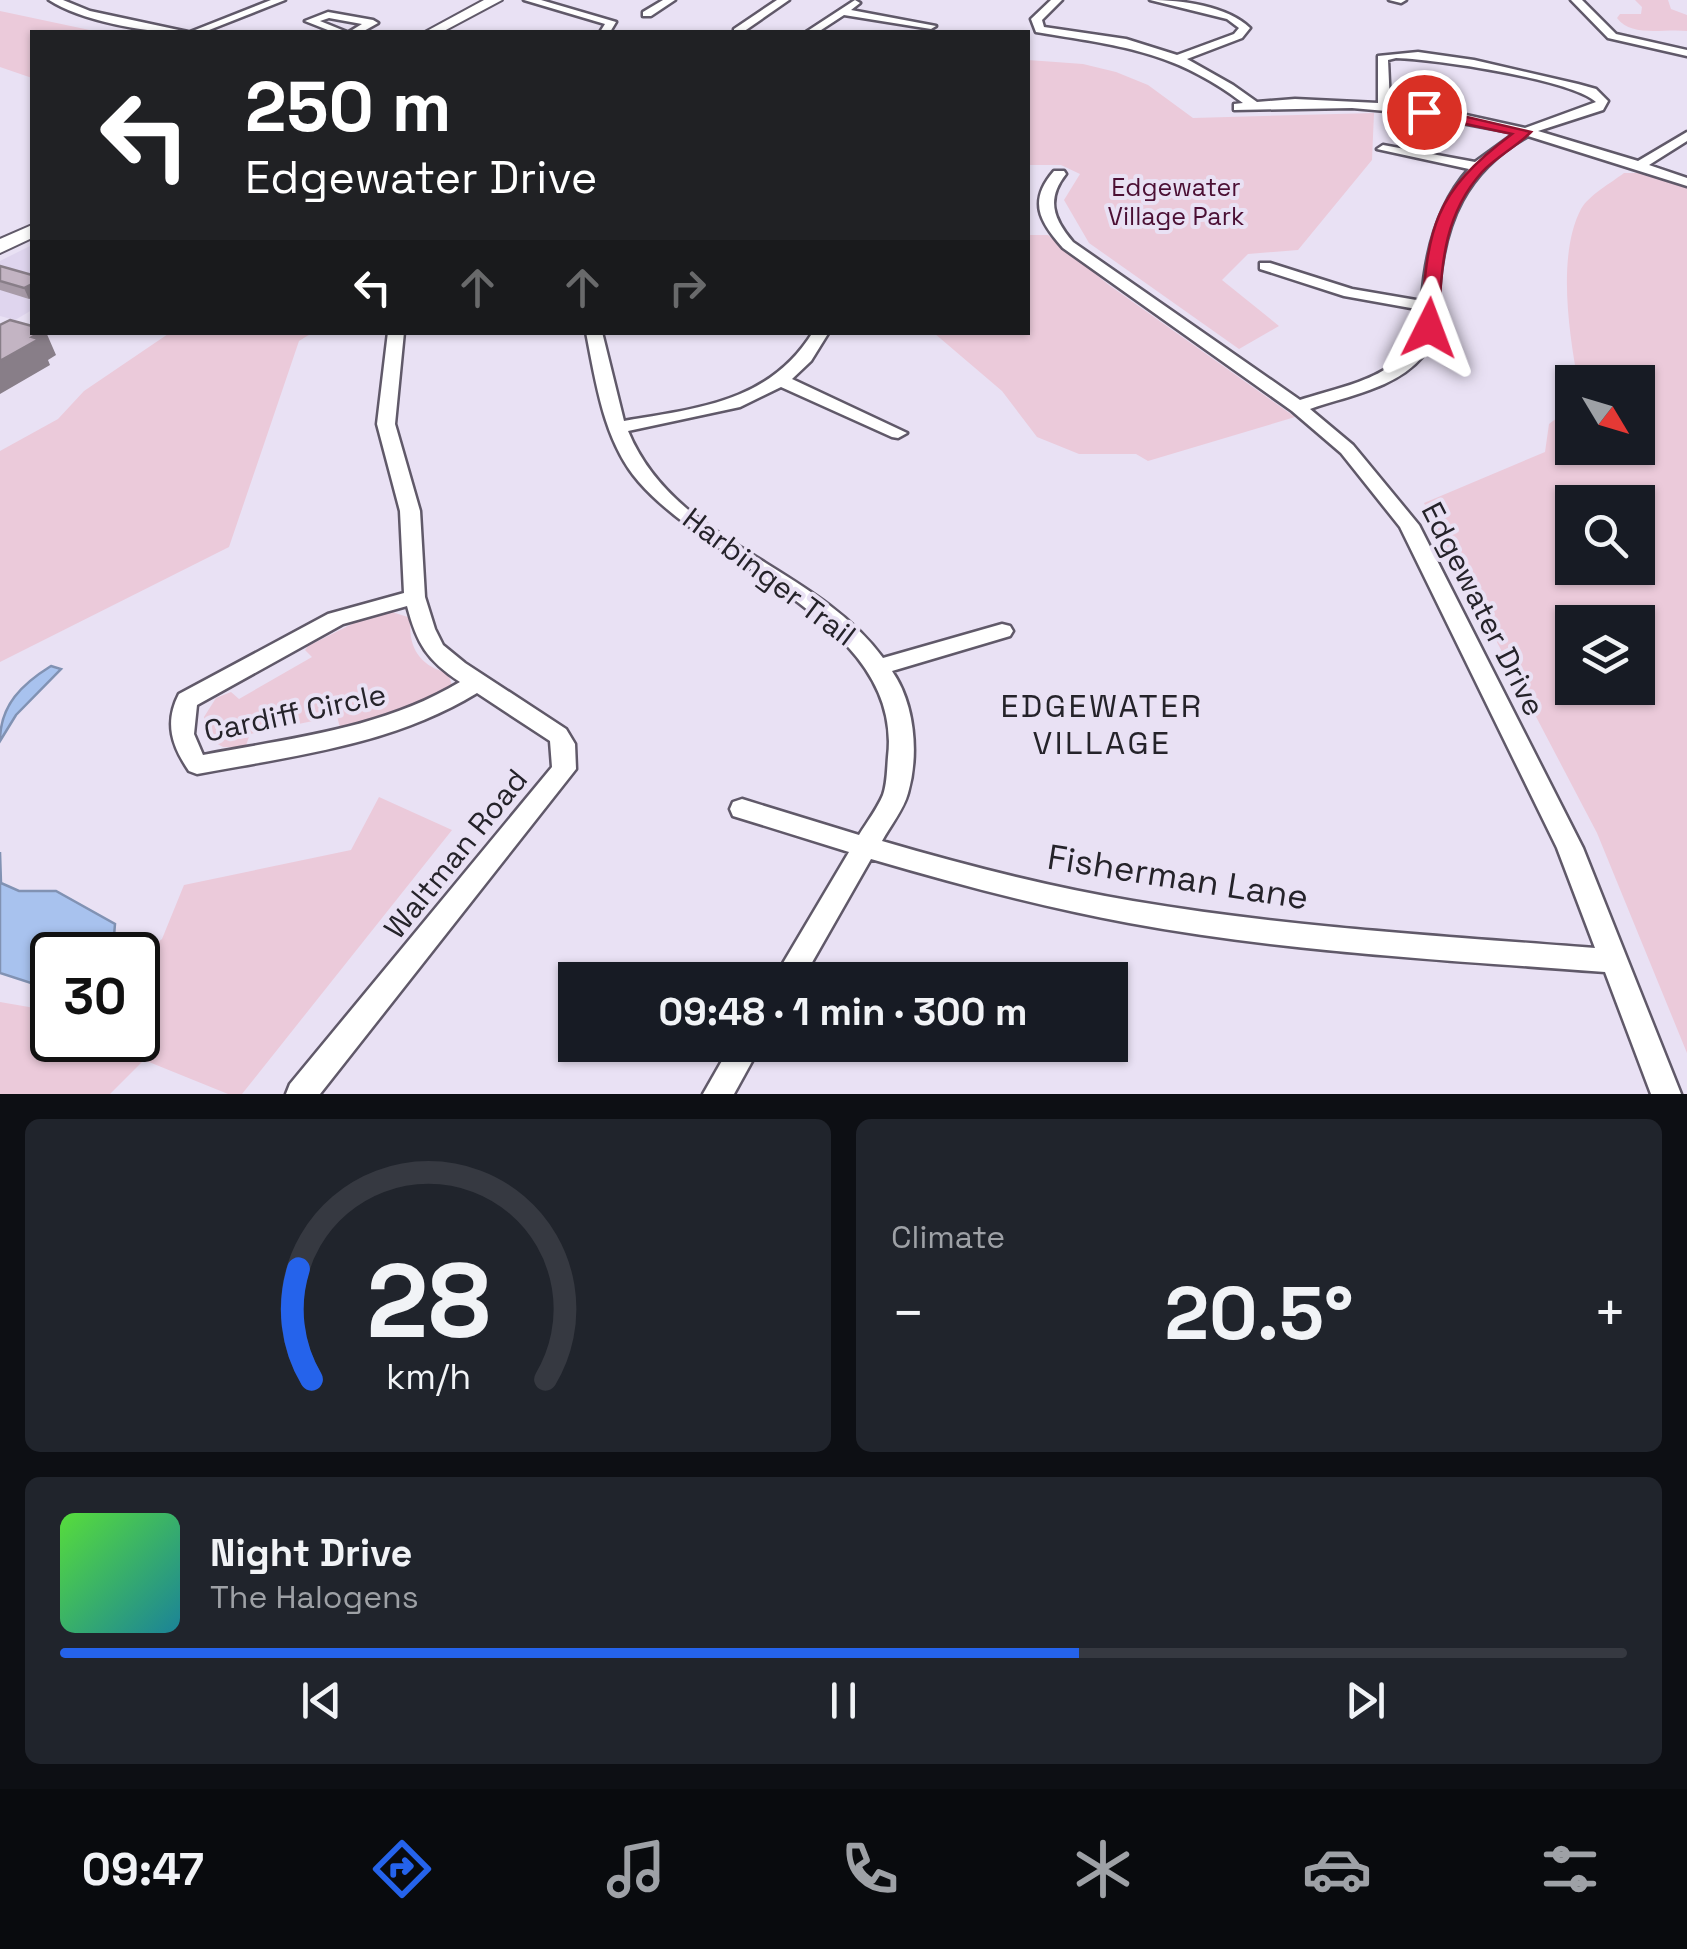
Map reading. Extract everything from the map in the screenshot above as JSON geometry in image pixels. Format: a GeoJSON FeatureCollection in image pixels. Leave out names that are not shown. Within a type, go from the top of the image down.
{"type":"FeatureCollection","features":[{"type":"Feature","properties":{"kind":"street"},"geometry":{"type":"LineString","coordinates":[[54,0],[87,14],[172,30]]}},
{"type":"Feature","properties":{"kind":"street"},"geometry":{"type":"LineString","coordinates":[[200,30],[280,0]]}},
{"type":"Feature","properties":{"kind":"street"},"geometry":{"type":"LineString","coordinates":[[436,30],[496,0]]}},
{"type":"Feature","properties":{"kind":"street"},"geometry":{"type":"LineString","coordinates":[[528,0],[573,15],[608,21],[612,26],[607,30]]}},
{"type":"Feature","properties":{"kind":"street"},"geometry":{"type":"LineString","coordinates":[[647,14],[670,0]]}},
{"type":"Feature","properties":{"kind":"street"},"geometry":{"type":"LineString","coordinates":[[741,30],[784,0]]}},
{"type":"Feature","properties":{"kind":"street"},"geometry":{"type":"LineString","coordinates":[[814,30],[858,0]]}},
{"type":"Feature","properties":{"kind":"street"},"geometry":{"type":"LineString","coordinates":[[1057,0],[1036,19],[1040,30],[1117,40],[1179,58],[1206,70],[1253,105]]}},
{"type":"Feature","properties":{"kind":"street"},"geometry":{"type":"LineString","coordinates":[[1155,0],[1231,18],[1245,28],[1238,36],[1179,58]]}},
{"type":"Feature","properties":{"kind":"street"},"geometry":{"type":"LineString","coordinates":[[1576,0],[1612,36],[1687,53]]}},
{"type":"Feature","properties":{"kind":"street"},"geometry":{"type":"LineString","coordinates":[[845,12],[931,26]]}},
{"type":"Feature","properties":{"kind":"street"},"geometry":{"type":"LineString","coordinates":[[336,30],[310,21],[328,15],[374,23],[358,30]]}},
{"type":"Feature","properties":{"kind":"street"},"geometry":{"type":"LineString","coordinates":[[1298,407],[1402,367],[1423,344],[1429,328],[1436,242],[1450,204],[1478,167],[1524,132],[1598,107],[1601,98],[1574,86],[1453,61],[1396,54],[1382,58],[1384,106]]}},
{"type":"Feature","properties":{"kind":"street"},"geometry":{"type":"LineString","coordinates":[[1238,107],[1318,102],[1384,106],[1524,132],[1687,182]]}},
{"type":"Feature","properties":{"kind":"street"},"geometry":{"type":"LineString","coordinates":[[1638,166],[1687,136]]}},
{"type":"Feature","properties":{"kind":"street"},"geometry":{"type":"LineString","coordinates":[[1383,150],[1478,167]]}},
{"type":"Feature","properties":{"kind":"street","name":"Edgewater Drive"},"geometry":{"type":"LineString","coordinates":[[1060,174],[1036,198],[1048,222],[1068,246],[1298,407],[1347,449],[1409,525],[1570,848],[1666,1094]]}},
{"type":"Feature","properties":{"kind":"street"},"geometry":{"type":"LineString","coordinates":[[0,247],[30,232]]}},
{"type":"Feature","properties":{"kind":"street"},"geometry":{"type":"LineString","coordinates":[[1265,266],[1349,293],[1429,307]]}},
{"type":"Feature","properties":{"kind":"street","name":"Waltman Road"},"geometry":{"type":"LineString","coordinates":[[301,1094],[564,769],[563,744],[558,736],[434,650],[415,596],[410,511],[386,424],[396,335]]}},
{"type":"Feature","properties":{"kind":"street","name":"Harbinger Trail"},"geometry":{"type":"LineString","coordinates":[[595,335],[618,427],[644,476],[684,516],[834,620],[883,666],[906,736],[905,762],[896,794],[868,848],[798,962]]}},
{"type":"Feature","properties":{"kind":"street"},"geometry":{"type":"LineString","coordinates":[[618,427],[723,406],[782,381],[803,363],[819,335]]}},
{"type":"Feature","properties":{"kind":"street"},"geometry":{"type":"LineString","coordinates":[[782,381],[898,433]]}},
{"type":"Feature","properties":{"kind":"street","name":"Cardiff Circle"},"geometry":{"type":"LineString","coordinates":[[415,596],[336,619],[188,700],[178,721],[185,748],[197,766],[391,726],[428,712],[477,682]]}},
{"type":"Feature","properties":{"kind":"street"},"geometry":{"type":"LineString","coordinates":[[883,666],[1002,631]]}},
{"type":"Feature","properties":{"kind":"street","name":"Fisherman Lane"},"geometry":{"type":"LineString","coordinates":[[742,809],[868,848],[1063,898],[1168,917],[1376,942],[1614,961]]}},
{"type":"Feature","properties":{"kind":"street"},"geometry":{"type":"LineString","coordinates":[[718,1094],[738,1062]]}},
{"type":"Feature","properties":{"kind":"shaded area"},"geometry":{"type":"Polygon","coordinates":[[[30,246],[30,311],[15,320],[0,316],[0,261],[30,246]]]}},
{"type":"Feature","properties":{"kind":"green space"},"geometry":{"type":"Polygon","coordinates":[[[1635,0],[1668,0],[1671,9],[1687,15],[1687,31],[1640,30],[1623,24],[1617,18],[1620,14],[1641,14],[1642,7],[1635,0]]]}},
{"type":"Feature","properties":{"kind":"green space"},"geometry":{"type":"Polygon","coordinates":[[[0,11],[90,30],[30,30],[30,77],[0,67],[0,11]]]}},
{"type":"Feature","properties":{"kind":"green space","name":"Edgewater Village Park"},"geometry":{"type":"Polygon","coordinates":[[[1030,60],[1083,64],[1116,72],[1148,85],[1193,118],[1374,113],[1372,160],[1298,250],[1248,254],[1222,280],[1279,326],[1239,349],[1089,243],[1064,200],[1080,174],[1061,165],[1030,165],[1030,60]]]}},
{"type":"Feature","properties":{"kind":"green space"},"geometry":{"type":"Polygon","coordinates":[[[1624,173],[1644,173],[1687,188],[1687,1053],[1597,833],[1424,503],[1545,452],[1549,424],[1555,419],[1555,465],[1655,465],[1655,365],[1576,365],[1567,294],[1569,249],[1581,209],[1624,173]]]}},
{"type":"Feature","properties":{"kind":"green space","name":"Edgewater Village Park"},"geometry":{"type":"Polygon","coordinates":[[[1030,235],[1048,235],[1109,285],[1295,417],[1148,461],[1136,454],[1079,454],[1037,437],[1002,391],[936,335],[1030,335],[1030,235]]]}},
{"type":"Feature","properties":{"kind":"green space"},"geometry":{"type":"Polygon","coordinates":[[[167,335],[309,335],[299,341],[229,547],[0,662],[0,451],[58,419],[84,391],[167,335]]]}},
{"type":"Feature","properties":{"kind":"green space"},"geometry":{"type":"Polygon","coordinates":[[[392,612],[411,618],[411,638],[418,654],[430,666],[448,673],[452,685],[447,694],[396,717],[340,728],[337,716],[250,734],[245,748],[223,747],[207,738],[204,717],[216,698],[231,692],[239,699],[312,657],[305,650],[308,646],[356,622],[392,612]]]}},
{"type":"Feature","properties":{"kind":"green space"},"geometry":{"type":"Polygon","coordinates":[[[379,797],[452,830],[242,1094],[228,1094],[149,1062],[160,1062],[160,940],[184,885],[351,850],[379,797]]]}},
{"type":"Feature","properties":{"kind":"green space"},"geometry":{"type":"Polygon","coordinates":[[[0,1002],[30,1007],[30,1062],[142,1062],[110,1094],[0,1094],[0,1002]]]}},
{"type":"Feature","properties":{"kind":"water"},"geometry":{"type":"Polygon","coordinates":[[[51,666],[61,669],[16,715],[0,741],[8,706],[31,680],[51,666]]]}},
{"type":"Feature","properties":{"kind":"water"},"geometry":{"type":"Polygon","coordinates":[[[0,852],[1,883],[19,891],[56,891],[115,924],[114,932],[30,932],[30,983],[0,973],[0,852]]]}},
{"type":"Feature","properties":{"kind":"building"},"geometry":{"type":"Polygon","coordinates":[[[0,266],[30,274],[30,285],[24,288],[0,281],[0,266]]]}},
{"type":"Feature","properties":{"kind":"building"},"geometry":{"type":"Polygon","coordinates":[[[10,320],[30,325],[30,335],[39,339],[0,361],[0,325],[10,320]]]}},
{"type":"Feature","properties":{"kind":"district","name":"EDGEWATER VILLAGE"},"geometry":{"type":"Point","coordinates":[1102,724]}},
{"type":"Feature","properties":{"kind":"route"},"geometry":{"type":"LineString","coordinates":[[1424,112],[1524,132],[1478,167],[1450,204],[1436,242],[1429,328]]}}]}
